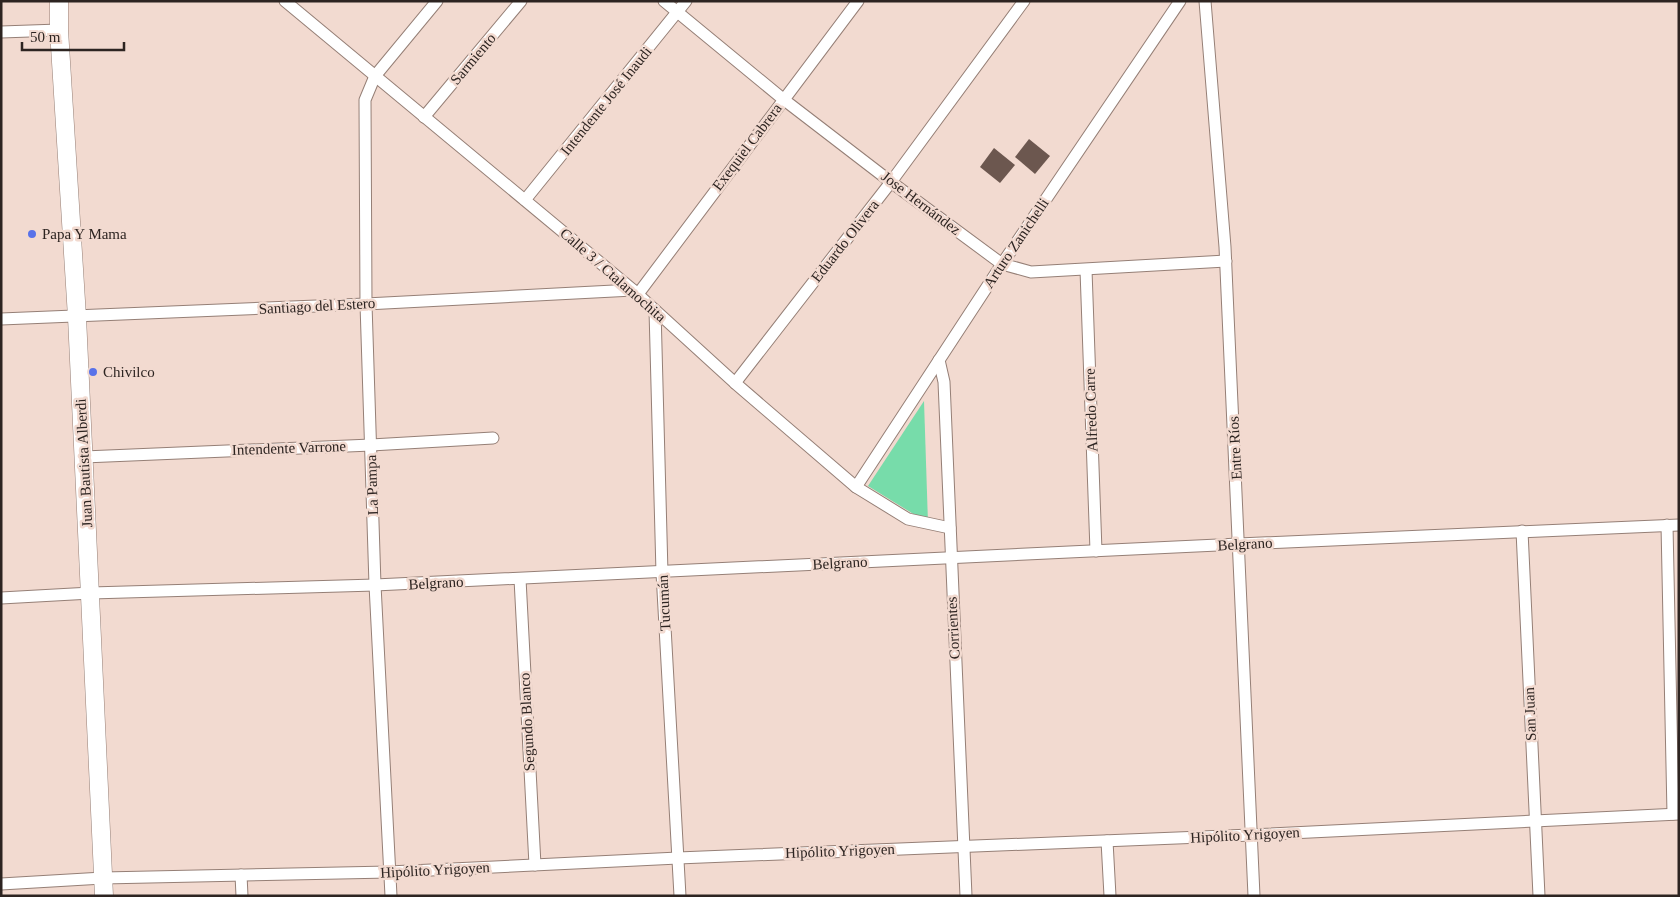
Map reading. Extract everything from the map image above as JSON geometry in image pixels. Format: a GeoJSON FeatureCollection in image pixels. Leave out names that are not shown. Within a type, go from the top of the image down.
{"type":"FeatureCollection","features":[{"type":"Feature","properties":{"kind":"main road","name":"Juan Bautista Alberdi"},"geometry":{"type":"LineString","coordinates":[[60,1],[59,30],[78,316],[104,896]]}},
{"type":"Feature","properties":{"kind":"street","name":"Calle 3 / Ctalamochita"},"geometry":{"type":"LineString","coordinates":[[286,1],[635,292],[856,487],[908,519],[950,528]]}},
{"type":"Feature","properties":{"kind":"street","name":"Sarmiento"},"geometry":{"type":"LineString","coordinates":[[424,117],[522,1]]}},
{"type":"Feature","properties":{"kind":"street","name":"Jose Hernández"},"geometry":{"type":"LineString","coordinates":[[664,1],[783,99],[1002,264],[1031,272],[1226,261]]}},
{"type":"Feature","properties":{"kind":"street","name":"Intendente José Inaudi"},"geometry":{"type":"LineString","coordinates":[[525,200],[686,1]]}},
{"type":"Feature","properties":{"kind":"street","name":"Exequiel Cabrera"},"geometry":{"type":"LineString","coordinates":[[635,292],[858,1]]}},
{"type":"Feature","properties":{"kind":"street","name":"Eduardo Olivera"},"geometry":{"type":"LineString","coordinates":[[736,383],[891,182],[1024,1]]}},
{"type":"Feature","properties":{"kind":"street","name":"Arturo Zanichelli"},"geometry":{"type":"LineString","coordinates":[[856,487],[1002,264],[1180,1]]}},
{"type":"Feature","properties":{"kind":"street","name":"Entre Ríos"},"geometry":{"type":"LineString","coordinates":[[1205,1],[1226,261],[1254,896]]}},
{"type":"Feature","properties":{"kind":"street","name":"La Pampa"},"geometry":{"type":"LineString","coordinates":[[391,896],[375,585],[370,445],[366,304],[365,100],[375,76],[430,4]]}},
{"type":"Feature","properties":{"kind":"street"},"geometry":{"type":"LineString","coordinates":[[1,32],[59,30]]}},
{"type":"Feature","properties":{"kind":"street","name":"Alfredo Carre"},"geometry":{"type":"LineString","coordinates":[[1086,270],[1096,551]]}},
{"type":"Feature","properties":{"kind":"street","name":"Santiago del Estero"},"geometry":{"type":"LineString","coordinates":[[1,319],[635,292]]}},
{"type":"Feature","properties":{"kind":"street","name":"Tucumán"},"geometry":{"type":"LineString","coordinates":[[655,310],[662,573],[680,896]]}},
{"type":"Feature","properties":{"kind":"street","name":"Corrientes"},"geometry":{"type":"LineString","coordinates":[[939,360],[944,382],[950,558],[966,896]]}},
{"type":"Feature","properties":{"kind":"street","name":"Intendente Varrone"},"geometry":{"type":"LineString","coordinates":[[84,457],[493,438]]}},
{"type":"Feature","properties":{"kind":"street"},"geometry":{"type":"LineString","coordinates":[[1673,525],[1676,814]]}},
{"type":"Feature","properties":{"kind":"street","name":"Belgrano"},"geometry":{"type":"LineString","coordinates":[[1,598],[91,593],[375,585],[662,573],[1239,544],[1673,525]]}},
{"type":"Feature","properties":{"kind":"street","name":"San Juan"},"geometry":{"type":"LineString","coordinates":[[1522,532],[1539,896]]}},
{"type":"Feature","properties":{"kind":"street","name":"Segundo Blanco"},"geometry":{"type":"LineString","coordinates":[[520,579],[535,865]]}},
{"type":"Feature","properties":{"kind":"street","name":"Hipólito Yrigoyen"},"geometry":{"type":"LineString","coordinates":[[1,884],[103,878],[389,872],[678,858],[1251,835],[1676,814]]}},
{"type":"Feature","properties":{"kind":"street"},"geometry":{"type":"LineString","coordinates":[[1107,841],[1110,896]]}},
{"type":"Feature","properties":{"kind":"street"},"geometry":{"type":"LineString","coordinates":[[241,875],[242,896]]}},
{"type":"Feature","properties":{"kind":"green space"},"geometry":{"type":"Polygon","coordinates":[[[924,401],[928,523],[868,486],[924,401]]]}},
{"type":"Feature","properties":{"kind":"building"},"geometry":{"type":"Polygon","coordinates":[[[1029,139],[1050,156],[1035,174],[1015,157],[1029,139]]]}},
{"type":"Feature","properties":{"kind":"building"},"geometry":{"type":"Polygon","coordinates":[[[994,148],[1015,165],[1000,183],[980,167],[994,148]]]}},
{"type":"Feature","properties":{"kind":"place","name":"Papa Y Mama"},"geometry":{"type":"Point","coordinates":[32,234]}},
{"type":"Feature","properties":{"kind":"place","name":"Chivilco"},"geometry":{"type":"Point","coordinates":[93,372]}}]}
